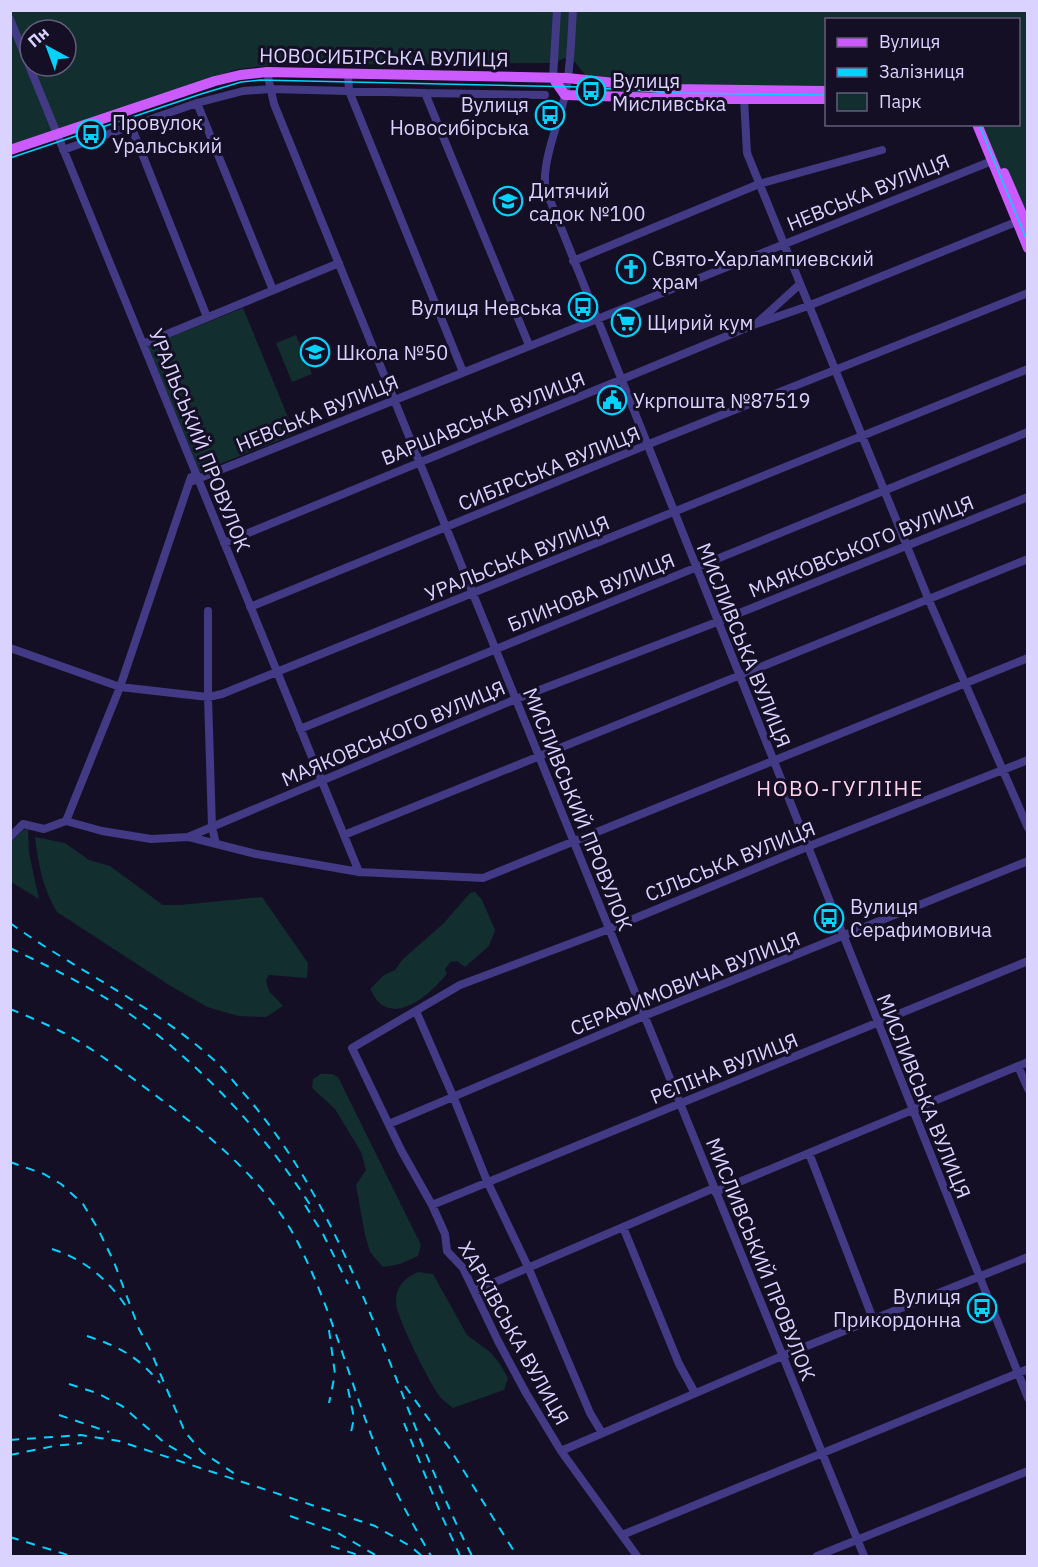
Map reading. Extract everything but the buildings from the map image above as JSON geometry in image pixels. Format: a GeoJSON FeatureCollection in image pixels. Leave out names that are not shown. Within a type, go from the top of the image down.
{"type":"FeatureCollection","features":[{"type":"Feature","properties":{"kind":"main road","name":"НОВОСИБІРСЬКА ВУЛИЦЯ"},"geometry":{"type":"LineString","coordinates":[[10,150],[215,81],[267,72],[573,78],[702,91],[825,91]]}},
{"type":"Feature","properties":{"kind":"main road"},"geometry":{"type":"LineString","coordinates":[[553,78],[565,95],[825,99]]}},
{"type":"Feature","properties":{"kind":"main road"},"geometry":{"type":"LineString","coordinates":[[621,97],[623,84]]}},
{"type":"Feature","properties":{"kind":"main road"},"geometry":{"type":"LineString","coordinates":[[979,126],[1028,248]]}},
{"type":"Feature","properties":{"kind":"main road"},"geometry":{"type":"LineString","coordinates":[[979,126],[1028,228]]}},
{"type":"Feature","properties":{"kind":"street"},"geometry":{"type":"LineString","coordinates":[[553,78],[556,10]]}},
{"type":"Feature","properties":{"kind":"street","name":"МИСЛИВСЬКА ВУЛИЦЯ"},"geometry":{"type":"LineString","coordinates":[[573,10],[570,64],[573,78],[565,95],[552,139],[544,184],[1028,1398]]}},
{"type":"Feature","properties":{"kind":"street","name":"УРАЛЬСЬКИЙ ПРОВУЛОК"},"geometry":{"type":"LineString","coordinates":[[10,19],[194,469],[194,480],[224,543],[359,872]]}},
{"type":"Feature","properties":{"kind":"street","name":"МИСЛИВСЬКИЙ ПРОВУЛОК"},"geometry":{"type":"LineString","coordinates":[[267,72],[270,89],[419,462],[864,1557]]}},
{"type":"Feature","properties":{"kind":"street"},"geometry":{"type":"LineString","coordinates":[[348,73],[349,91],[463,372]]}},
{"type":"Feature","properties":{"kind":"street","name":"НОВОСИБІРСЬКА ВУЛИЦЯ"},"geometry":{"type":"LineString","coordinates":[[63,150],[197,103],[243,91],[270,89],[545,96]]}},
{"type":"Feature","properties":{"kind":"street"},"geometry":{"type":"LineString","coordinates":[[425,93],[529,345]]}},
{"type":"Feature","properties":{"kind":"street"},"geometry":{"type":"LineString","coordinates":[[744,99],[745,147],[759,184],[906,546],[1028,828]]}},
{"type":"Feature","properties":{"kind":"street"},"geometry":{"type":"LineString","coordinates":[[197,103],[273,290]]}},
{"type":"Feature","properties":{"kind":"street"},"geometry":{"type":"LineString","coordinates":[[131,126],[207,317]]}},
{"type":"Feature","properties":{"kind":"street"},"geometry":{"type":"LineString","coordinates":[[573,261],[759,184],[882,150]]}},
{"type":"Feature","properties":{"kind":"street","name":"НЕВСЬКА ВУЛИЦЯ"},"geometry":{"type":"LineString","coordinates":[[194,480],[992,161]]}},
{"type":"Feature","properties":{"kind":"street","name":"ВАРШАВСЬКА ВУЛИЦЯ"},"geometry":{"type":"LineString","coordinates":[[224,543],[756,324],[808,306],[1016,222]]}},
{"type":"Feature","properties":{"kind":"street"},"geometry":{"type":"LineString","coordinates":[[143,344],[339,263]]}},
{"type":"Feature","properties":{"kind":"street","name":"ВАРШАВСЬКА ВУЛИЦЯ"},"geometry":{"type":"LineString","coordinates":[[756,324],[800,284]]}},
{"type":"Feature","properties":{"kind":"street","name":"СИБІРСЬКА ВУЛИЦЯ"},"geometry":{"type":"LineString","coordinates":[[250,607],[834,369],[1028,293]]}},
{"type":"Feature","properties":{"kind":"street","name":"УРАЛЬСЬКА ВУЛИЦЯ"},"geometry":{"type":"LineString","coordinates":[[10,648],[120,687],[208,697],[222,694],[1028,369]]}},
{"type":"Feature","properties":{"kind":"street","name":"БЛИНОВА ВУЛИЦЯ"},"geometry":{"type":"LineString","coordinates":[[300,729],[883,489],[1028,432]]}},
{"type":"Feature","properties":{"kind":"street"},"geometry":{"type":"LineString","coordinates":[[10,837],[22,824],[44,829],[66,820],[120,687],[194,480]]}},
{"type":"Feature","properties":{"kind":"street","name":"МАЯКОВСЬКОГО ВУЛИЦЯ"},"geometry":{"type":"LineString","coordinates":[[66,820],[102,831],[152,839],[188,837],[516,699],[717,622],[1028,497]]}},
{"type":"Feature","properties":{"kind":"street"},"geometry":{"type":"LineString","coordinates":[[344,835],[1028,559]]}},
{"type":"Feature","properties":{"kind":"street"},"geometry":{"type":"LineString","coordinates":[[208,611],[208,697],[213,827],[216,844]]}},
{"type":"Feature","properties":{"kind":"street"},"geometry":{"type":"LineString","coordinates":[[188,837],[256,854],[359,872],[483,878],[1028,658]]}},
{"type":"Feature","properties":{"kind":"street","name":"СІЛЬСЬКА ВУЛИЦЯ"},"geometry":{"type":"LineString","coordinates":[[352,1048],[460,985],[609,929],[1028,759]]}},
{"type":"Feature","properties":{"kind":"street","name":"СЕРАФИМОВИЧА ВУЛИЦЯ"},"geometry":{"type":"LineString","coordinates":[[389,1124],[644,1016],[1028,861]]}},
{"type":"Feature","properties":{"kind":"street","name":"РЄПІНА ВУЛИЦЯ"},"geometry":{"type":"LineString","coordinates":[[432,1205],[1028,961]]}},
{"type":"Feature","properties":{"kind":"street"},"geometry":{"type":"LineString","coordinates":[[416,1011],[487,1181],[528,1267],[590,1413],[602,1433]]}},
{"type":"Feature","properties":{"kind":"street","name":"ХАРКІВСЬКА ВУЛИЦЯ"},"geometry":{"type":"LineString","coordinates":[[352,1048],[405,1158],[432,1205],[445,1234],[447,1251],[463,1268],[514,1372],[561,1451],[637,1557]]}},
{"type":"Feature","properties":{"kind":"street"},"geometry":{"type":"LineString","coordinates":[[474,1291],[623,1227],[1028,1062]]}},
{"type":"Feature","properties":{"kind":"street"},"geometry":{"type":"LineString","coordinates":[[1018,1066],[1028,1089]]}},
{"type":"Feature","properties":{"kind":"street"},"geometry":{"type":"LineString","coordinates":[[809,1153],[873,1319]]}},
{"type":"Feature","properties":{"kind":"street"},"geometry":{"type":"LineString","coordinates":[[623,1227],[679,1364],[695,1393]]}},
{"type":"Feature","properties":{"kind":"street"},"geometry":{"type":"LineString","coordinates":[[561,1451],[782,1356],[1028,1257]]}},
{"type":"Feature","properties":{"kind":"street"},"geometry":{"type":"LineString","coordinates":[[622,1535],[1028,1369]]}},
{"type":"Feature","properties":{"kind":"street"},"geometry":{"type":"LineString","coordinates":[[817,1557],[1028,1471]]}},
{"type":"Feature","properties":{"kind":"green space"},"geometry":{"type":"Polygon","coordinates":[[[10,11],[1027,11],[1027,257],[974,126],[1020,126],[1020,18],[825,18],[825,99],[582,98],[585,75],[570,56],[554,63],[276,65],[238,69],[11,145],[10,11]]]}},
{"type":"Feature","properties":{"kind":"green space"},"geometry":{"type":"Polygon","coordinates":[[[243,308],[295,434],[200,472],[148,346],[243,308]]]}},
{"type":"Feature","properties":{"kind":"green space"},"geometry":{"type":"Polygon","coordinates":[[[296,335],[312,374],[292,382],[276,343],[296,335]]]}},
{"type":"Feature","properties":{"kind":"green space"},"geometry":{"type":"Polygon","coordinates":[[[28,829],[29,853],[39,899],[11,882],[11,842],[23,830],[28,829]]]}},
{"type":"Feature","properties":{"kind":"green space"},"geometry":{"type":"Polygon","coordinates":[[[35,837],[65,843],[89,860],[110,866],[163,905],[262,897],[308,963],[307,978],[269,975],[266,981],[269,991],[283,1006],[266,1017],[238,1016],[207,1007],[57,912],[42,876],[35,837]]]}},
{"type":"Feature","properties":{"kind":"green space"},"geometry":{"type":"Polygon","coordinates":[[[475,892],[482,900],[495,930],[489,946],[465,967],[457,961],[450,962],[445,969],[447,974],[441,981],[409,1006],[391,1008],[380,1004],[370,989],[384,975],[395,970],[403,959],[444,923],[470,893],[475,892]]]}},
{"type":"Feature","properties":{"kind":"green space"},"geometry":{"type":"Polygon","coordinates":[[[321,1074],[332,1074],[338,1077],[421,1245],[418,1256],[400,1264],[383,1267],[370,1252],[356,1185],[366,1170],[361,1152],[335,1109],[312,1088],[313,1079],[321,1074]]]}},
{"type":"Feature","properties":{"kind":"green space"},"geometry":{"type":"Polygon","coordinates":[[[418,1272],[433,1274],[467,1335],[490,1352],[500,1364],[508,1378],[504,1390],[453,1408],[437,1393],[408,1336],[396,1303],[401,1284],[418,1272]]]}},
{"type":"Feature","properties":{"kind":"tram line"},"geometry":{"type":"LineString","coordinates":[[10,158],[201,94],[241,82],[260,80],[581,87],[677,93],[825,95]]}},
{"type":"Feature","properties":{"kind":"tram line"},"geometry":{"type":"LineString","coordinates":[[980,126],[1028,243]]}},
{"type":"Feature","properties":{"kind":"railway"},"geometry":{"type":"LineString","coordinates":[[10,923],[140,1005],[190,1040],[227,1073],[286,1148],[319,1203],[347,1260],[420,1439],[472,1556]]}},
{"type":"Feature","properties":{"kind":"railway"},"geometry":{"type":"LineString","coordinates":[[10,948],[99,994],[127,1012],[181,1054],[253,1128],[275,1154],[314,1211]]}},
{"type":"Feature","properties":{"kind":"railway"},"geometry":{"type":"LineString","coordinates":[[10,1009],[72,1037],[126,1074],[210,1138],[249,1175],[266,1195],[282,1216],[309,1265],[379,1455],[431,1556]]}},
{"type":"Feature","properties":{"kind":"railway"},"geometry":{"type":"LineString","coordinates":[[10,1162],[44,1174],[61,1184],[83,1204],[114,1262],[139,1329],[185,1432],[202,1452],[235,1474]]}},
{"type":"Feature","properties":{"kind":"railway"},"geometry":{"type":"LineString","coordinates":[[305,1205],[323,1234],[348,1284]]}},
{"type":"Feature","properties":{"kind":"railway"},"geometry":{"type":"LineString","coordinates":[[52,1249],[75,1258],[95,1272],[112,1288],[127,1308]]}},
{"type":"Feature","properties":{"kind":"railway"},"geometry":{"type":"LineString","coordinates":[[329,1330],[335,1374],[329,1403]]}},
{"type":"Feature","properties":{"kind":"railway"},"geometry":{"type":"LineString","coordinates":[[87,1336],[109,1344],[135,1359],[160,1383]]}},
{"type":"Feature","properties":{"kind":"railway"},"geometry":{"type":"LineString","coordinates":[[69,1384],[97,1393],[122,1406],[166,1444],[192,1459]]}},
{"type":"Feature","properties":{"kind":"railway"},"geometry":{"type":"LineString","coordinates":[[405,1386],[450,1449],[517,1556]]}},
{"type":"Feature","properties":{"kind":"railway"},"geometry":{"type":"LineString","coordinates":[[348,1389],[354,1418],[350,1437]]}},
{"type":"Feature","properties":{"kind":"railway"},"geometry":{"type":"LineString","coordinates":[[59,1415],[109,1432]]}},
{"type":"Feature","properties":{"kind":"railway"},"geometry":{"type":"LineString","coordinates":[[404,1423],[460,1556]]}},
{"type":"Feature","properties":{"kind":"railway"},"geometry":{"type":"LineString","coordinates":[[10,1440],[81,1435],[119,1441],[375,1526],[410,1546],[422,1556]]}},
{"type":"Feature","properties":{"kind":"railway"},"geometry":{"type":"LineString","coordinates":[[10,1455],[82,1443]]}},
{"type":"Feature","properties":{"kind":"railway"},"geometry":{"type":"LineString","coordinates":[[290,1516],[338,1533],[377,1556]]}},
{"type":"Feature","properties":{"kind":"railway"},"geometry":{"type":"LineString","coordinates":[[10,1537],[71,1556]]}},
{"type":"Feature","properties":{"kind":"railway"},"geometry":{"type":"LineString","coordinates":[[331,1546],[361,1556]]}},
{"type":"Feature","properties":{"kind":"place","name":"Вулиця Мисливська"},"geometry":{"type":"Point","coordinates":[591,91]}},
{"type":"Feature","properties":{"kind":"place","name":"Вулиця Новосибірська"},"geometry":{"type":"Point","coordinates":[550,115]}},
{"type":"Feature","properties":{"kind":"place","name":"Провулок Уральський"},"geometry":{"type":"Point","coordinates":[91,134]}},
{"type":"Feature","properties":{"kind":"place","name":"Дитячий садок №100"},"geometry":{"type":"Point","coordinates":[508,201]}},
{"type":"Feature","properties":{"kind":"place","name":"Свято-Харлампиевский храм"},"geometry":{"type":"Point","coordinates":[631,269]}},
{"type":"Feature","properties":{"kind":"place","name":"Вулиця Невська"},"geometry":{"type":"Point","coordinates":[583,307]}},
{"type":"Feature","properties":{"kind":"place","name":"Щирий кум"},"geometry":{"type":"Point","coordinates":[626,322]}},
{"type":"Feature","properties":{"kind":"place","name":"Школа №50"},"geometry":{"type":"Point","coordinates":[315,352]}},
{"type":"Feature","properties":{"kind":"place","name":"Укрпошта №87519"},"geometry":{"type":"Point","coordinates":[612,400]}},
{"type":"Feature","properties":{"kind":"place","name":"Вулиця Серафимовича"},"geometry":{"type":"Point","coordinates":[829,918]}},
{"type":"Feature","properties":{"kind":"place","name":"Вулиця Прикордонна"},"geometry":{"type":"Point","coordinates":[982,1308]}},
{"type":"Feature","properties":{"kind":"district","name":"НОВО-ГУГЛІНЕ"},"geometry":{"type":"Point","coordinates":[840,788]}}]}
